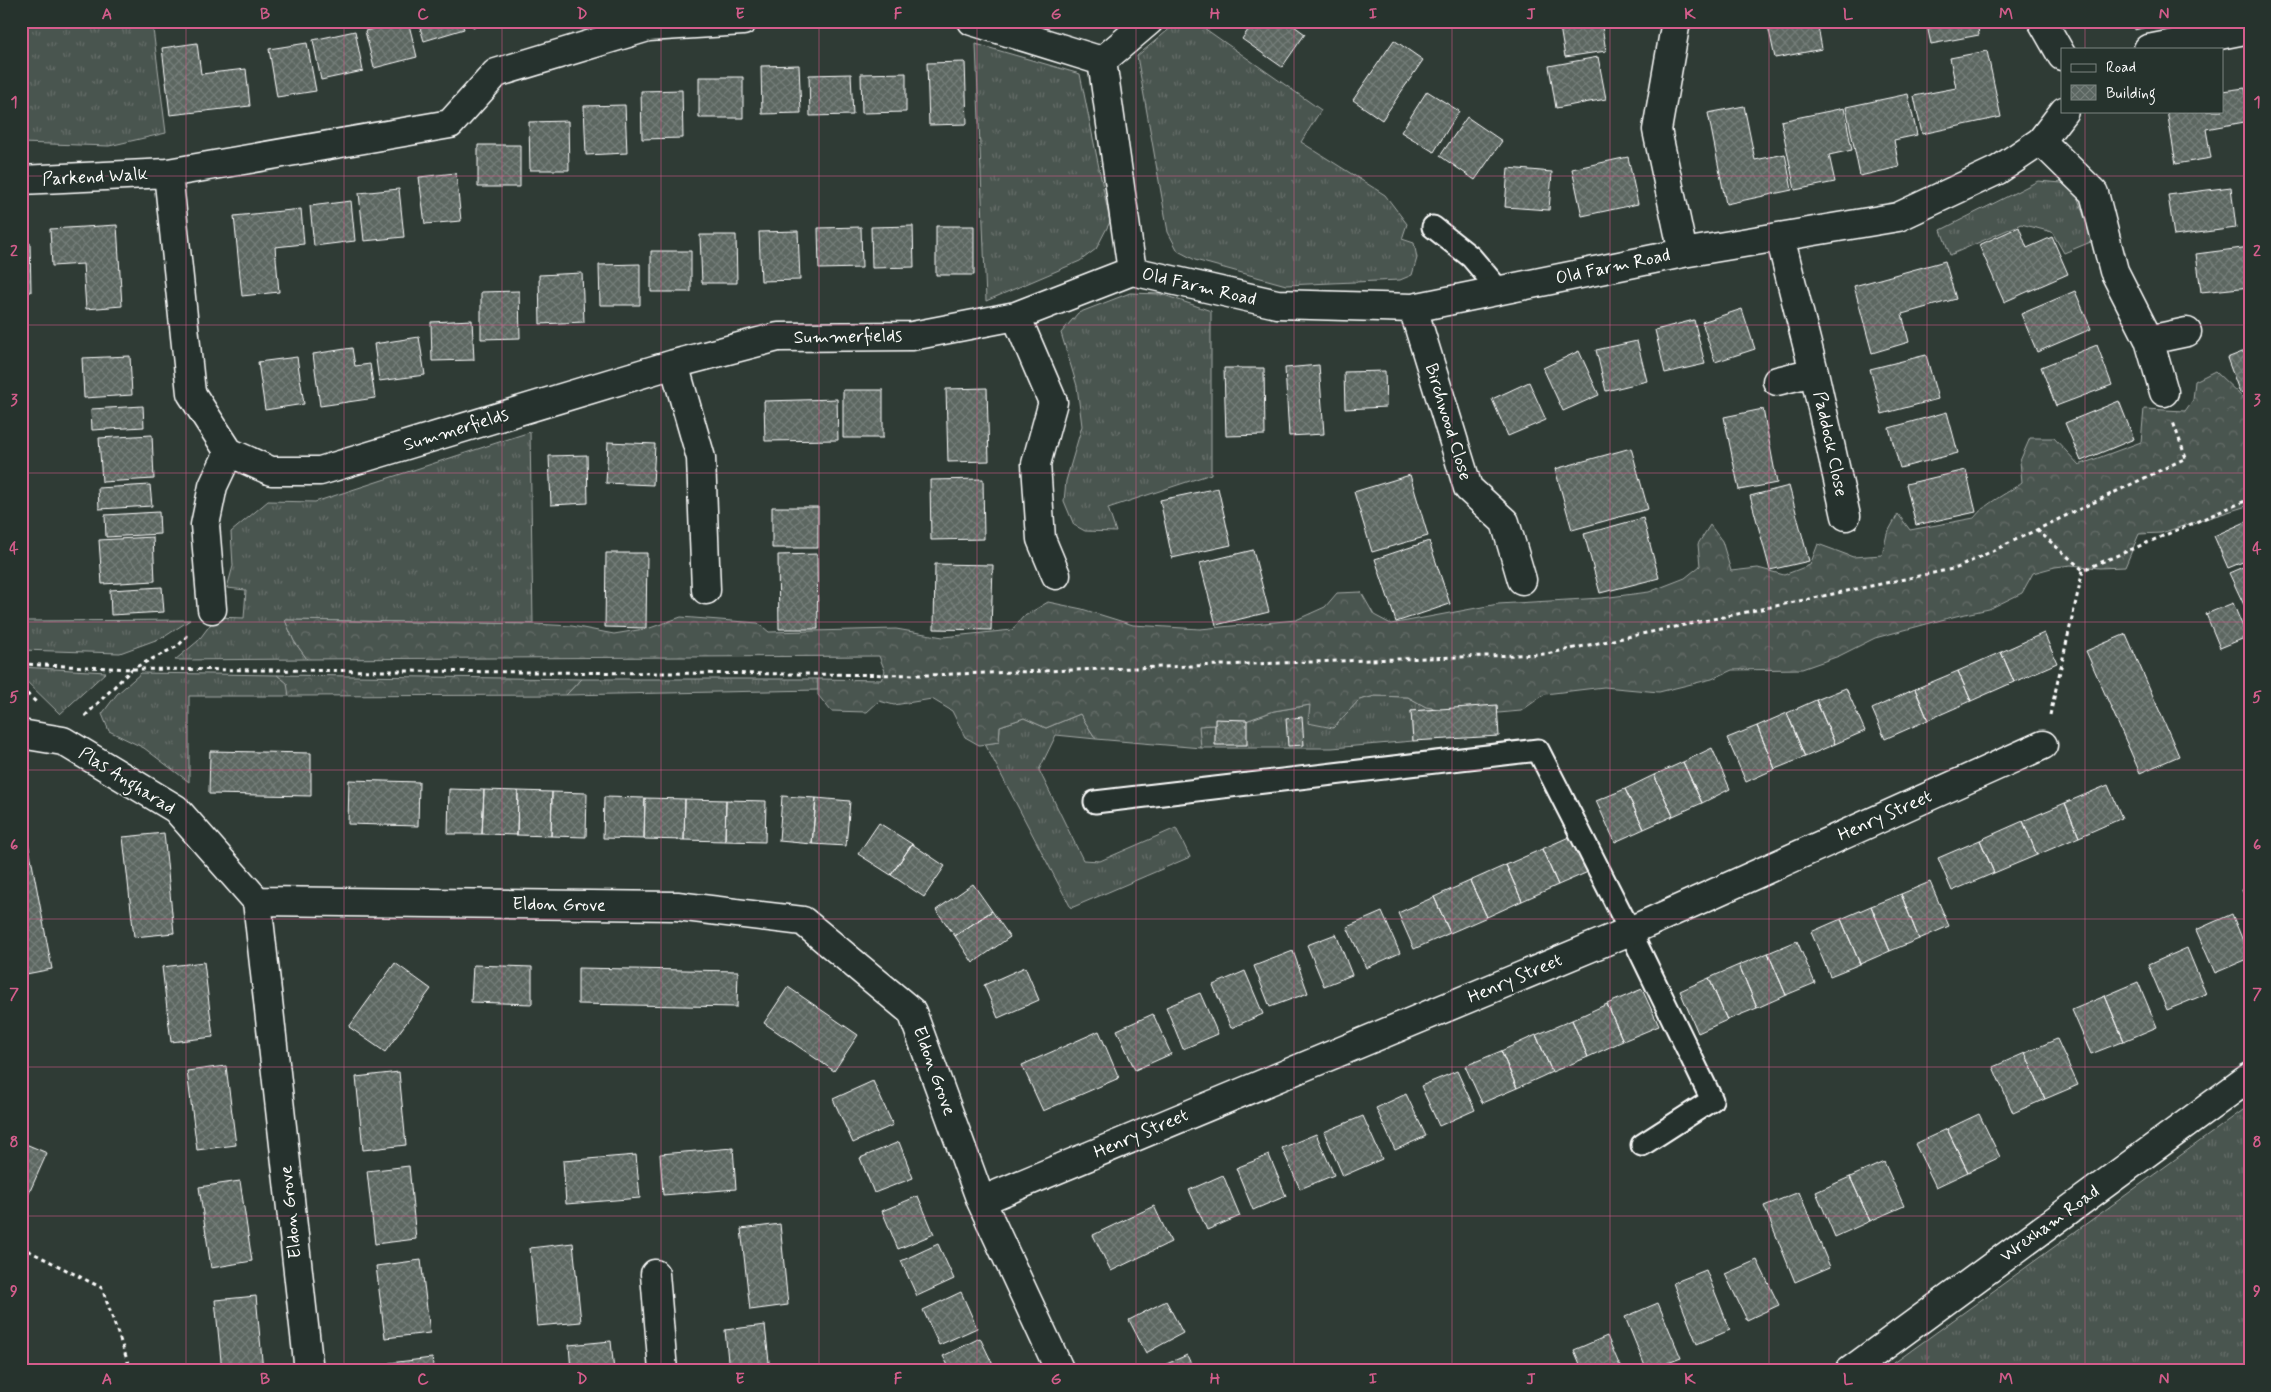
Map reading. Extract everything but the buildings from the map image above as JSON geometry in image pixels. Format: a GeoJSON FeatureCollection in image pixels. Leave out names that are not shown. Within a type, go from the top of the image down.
{"type":"FeatureCollection","features":[{"type":"Feature","properties":{"kind":"street"},"geometry":{"type":"LineString","coordinates":[[212,609],[205,525],[213,486],[229,452],[192,393],[168,173],[450,124],[496,73],[648,27],[743,21]]}},
{"type":"Feature","properties":{"kind":"street"},"geometry":{"type":"LineString","coordinates":[[972,21],[1102,62]]}},
{"type":"Feature","properties":{"kind":"street"},"geometry":{"type":"LineString","coordinates":[[1102,62],[1149,21]]}},
{"type":"Feature","properties":{"kind":"street"},"geometry":{"type":"LineString","coordinates":[[1676,21],[1657,130],[1682,253]]}},
{"type":"Feature","properties":{"kind":"street"},"geometry":{"type":"LineString","coordinates":[[2042,21],[2061,54]]}},
{"type":"Feature","properties":{"kind":"street"},"geometry":{"type":"LineString","coordinates":[[2153,48],[2250,29]]}},
{"type":"Feature","properties":{"kind":"street"},"geometry":{"type":"LineString","coordinates":[[1102,62],[1132,271]]}},
{"type":"Feature","properties":{"kind":"street","name":"Old Farm Road"},"geometry":{"type":"LineString","coordinates":[[1132,271],[1276,304],[1413,308],[1682,253],[1898,217],[1998,170],[2041,141],[2063,112]]}},
{"type":"Feature","properties":{"kind":"street"},"geometry":{"type":"LineString","coordinates":[[2041,141],[2094,193],[2114,271],[2149,340],[2164,392]]}},
{"type":"Feature","properties":{"kind":"street","name":"Parkend Walk"},"geometry":{"type":"LineString","coordinates":[[21,180],[168,173]]}},
{"type":"Feature","properties":{"kind":"street","name":"Paddock Close"},"geometry":{"type":"LineString","coordinates":[[1780,237],[1814,372],[1846,516]]}},
{"type":"Feature","properties":{"kind":"street","name":"Summerfields"},"geometry":{"type":"LineString","coordinates":[[229,452],[271,471],[320,471],[674,364],[778,338],[912,336],[1016,316],[1132,271]]}},
{"type":"Feature","properties":{"kind":"street","name":"Birchwood Close"},"geometry":{"type":"LineString","coordinates":[[1413,308],[1468,488],[1505,522],[1522,580]]}},
{"type":"Feature","properties":{"kind":"street"},"geometry":{"type":"LineString","coordinates":[[1016,316],[1053,402],[1036,464],[1040,539],[1056,575]]}},
{"type":"Feature","properties":{"kind":"street"},"geometry":{"type":"LineString","coordinates":[[2149,340],[2187,332]]}},
{"type":"Feature","properties":{"kind":"street"},"geometry":{"type":"LineString","coordinates":[[674,364],[701,458],[706,590]]}},
{"type":"Feature","properties":{"kind":"street","name":"Paddock Close"},"geometry":{"type":"LineString","coordinates":[[1777,381],[1814,372]]}},
{"type":"Feature","properties":{"kind":"street","name":"Plas Angharad"},"geometry":{"type":"LineString","coordinates":[[21,734],[63,741],[176,809],[257,901]]}},
{"type":"Feature","properties":{"kind":"street","name":"Henry Street"},"geometry":{"type":"LineString","coordinates":[[981,1201],[1630,931],[2043,745]]}},
{"type":"Feature","properties":{"kind":"street","name":"Eldon Grove"},"geometry":{"type":"LineString","coordinates":[[308,1371],[257,901],[677,906],[804,921],[912,1012],[981,1201],[1060,1371]]}},
{"type":"Feature","properties":{"kind":"street","name":"Wrexham Road"},"geometry":{"type":"LineString","coordinates":[[1850,1371],[2250,1077]]}},
{"type":"Feature","properties":{"kind":"street"},"geometry":{"type":"LineString","coordinates":[[655,1274],[663,1371]]}},
{"type":"Feature","properties":{"kind":"lane"},"geometry":{"type":"LineString","coordinates":[[1433,228],[1471,257],[1500,291]]}},
{"type":"Feature","properties":{"kind":"lane"},"geometry":{"type":"LineString","coordinates":[[1095,802],[1538,750],[1630,931],[1712,1100],[1642,1145]]}},
{"type":"Feature","properties":{"kind":"path"},"geometry":{"type":"LineString","coordinates":[[21,664],[132,669],[927,676],[1546,654],[1957,568],[2186,458]]}},
{"type":"Feature","properties":{"kind":"path"},"geometry":{"type":"LineString","coordinates":[[2084,570],[2250,499]]}},
{"type":"Feature","properties":{"kind":"path"},"geometry":{"type":"LineString","coordinates":[[2037,530],[2084,570]]}},
{"type":"Feature","properties":{"kind":"path"},"geometry":{"type":"LineString","coordinates":[[2043,745],[2084,570]]}},
{"type":"Feature","properties":{"kind":"path"},"geometry":{"type":"LineString","coordinates":[[63,741],[94,705],[132,669],[178,646],[212,609]]}},
{"type":"Feature","properties":{"kind":"path"},"geometry":{"type":"LineString","coordinates":[[21,1247],[102,1288],[131,1371]]}},
{"type":"Feature","properties":{"kind":"green space"},"geometry":{"type":"Polygon","coordinates":[[[21,21],[152,21],[166,133],[109,146],[21,143],[21,21]]]}},
{"type":"Feature","properties":{"kind":"green space"},"geometry":{"type":"Polygon","coordinates":[[[1179,21],[1194,21],[1321,110],[1301,142],[1385,195],[1407,224],[1402,239],[1414,243],[1417,258],[1412,275],[1400,280],[1286,285],[1195,260],[1178,251],[1168,232],[1137,56],[1179,21]]]}},
{"type":"Feature","properties":{"kind":"green space"},"geometry":{"type":"Polygon","coordinates":[[[976,44],[1080,74],[1110,222],[1096,249],[1080,261],[986,301],[976,44]]]}},
{"type":"Feature","properties":{"kind":"green space"},"geometry":{"type":"Polygon","coordinates":[[[2038,181],[2062,183],[2077,196],[2093,241],[2064,253],[2052,232],[2021,224],[1950,255],[1941,230],[2038,181]]]}},
{"type":"Feature","properties":{"kind":"green space"},"geometry":{"type":"Polygon","coordinates":[[[1130,293],[1161,294],[1211,311],[1211,474],[1108,508],[1116,532],[1085,531],[1074,525],[1064,501],[1066,481],[1082,426],[1077,386],[1061,333],[1078,313],[1130,293]]]}},
{"type":"Feature","properties":{"kind":"green space"},"geometry":{"type":"Polygon","coordinates":[[[2215,371],[2243,398],[2250,409],[2250,505],[2161,533],[2139,534],[2125,567],[2099,568],[2071,565],[2033,573],[2022,593],[1989,609],[1875,638],[1839,656],[1802,669],[1732,670],[1712,679],[1659,692],[1604,687],[1545,694],[1521,711],[1476,715],[1426,707],[1408,697],[1375,696],[1359,700],[1333,728],[1308,723],[1310,705],[1274,711],[1240,723],[1199,726],[1201,748],[1096,739],[1080,714],[1046,728],[1024,718],[1000,726],[999,742],[979,745],[965,737],[952,711],[932,699],[894,705],[879,701],[867,712],[831,711],[818,695],[818,679],[881,680],[885,671],[879,656],[307,659],[294,641],[285,620],[533,624],[572,626],[614,634],[650,628],[681,617],[758,623],[769,632],[896,629],[943,637],[1012,630],[1023,617],[1048,602],[1082,609],[1133,625],[1200,629],[1296,620],[1325,607],[1337,593],[1361,592],[1374,615],[1391,624],[1498,604],[1602,598],[1649,592],[1685,578],[1700,566],[1698,544],[1710,525],[1722,541],[1731,571],[1758,568],[1784,575],[1810,565],[1818,544],[1853,557],[1882,555],[1887,534],[1898,514],[1910,530],[1974,518],[1990,503],[2022,482],[2020,461],[2030,438],[2054,438],[2079,465],[2141,442],[2144,409],[2185,411],[2193,400],[2195,381],[2215,371]]]}},
{"type":"Feature","properties":{"kind":"green space"},"geometry":{"type":"Polygon","coordinates":[[[530,432],[533,624],[285,620],[294,641],[307,659],[175,660],[198,641],[216,617],[244,618],[246,590],[227,588],[233,566],[231,532],[268,501],[315,502],[530,432]]]}},
{"type":"Feature","properties":{"kind":"green space"},"geometry":{"type":"Polygon","coordinates":[[[190,620],[164,637],[120,653],[21,650],[21,621],[190,620]]]}},
{"type":"Feature","properties":{"kind":"green space"},"geometry":{"type":"Polygon","coordinates":[[[21,667],[106,672],[60,714],[21,676],[21,667]]]}},
{"type":"Feature","properties":{"kind":"green space"},"geometry":{"type":"Polygon","coordinates":[[[141,673],[277,675],[288,683],[289,696],[189,696],[189,782],[144,748],[109,731],[102,714],[117,694],[141,673]]]}},
{"type":"Feature","properties":{"kind":"green space"},"geometry":{"type":"Polygon","coordinates":[[[277,675],[581,679],[566,695],[289,696],[287,683],[277,675]]]}},
{"type":"Feature","properties":{"kind":"green space"},"geometry":{"type":"Polygon","coordinates":[[[581,679],[818,679],[818,690],[566,695],[581,679]]]}},
{"type":"Feature","properties":{"kind":"green space"},"geometry":{"type":"Polygon","coordinates":[[[1375,696],[1408,697],[1426,707],[1436,709],[1411,711],[1413,741],[1332,748],[1201,748],[1198,726],[1240,723],[1274,711],[1310,705],[1333,728],[1359,700],[1375,696]]]}},
{"type":"Feature","properties":{"kind":"green space"},"geometry":{"type":"Polygon","coordinates":[[[1080,714],[1096,739],[1056,735],[1039,770],[1083,860],[1100,861],[1176,828],[1190,857],[1071,908],[985,744],[999,742],[1000,726],[1024,718],[1046,728],[1080,714]]]}},
{"type":"Feature","properties":{"kind":"green space"},"geometry":{"type":"Polygon","coordinates":[[[2250,1105],[2250,1371],[1883,1371],[2250,1105]]]}}]}
